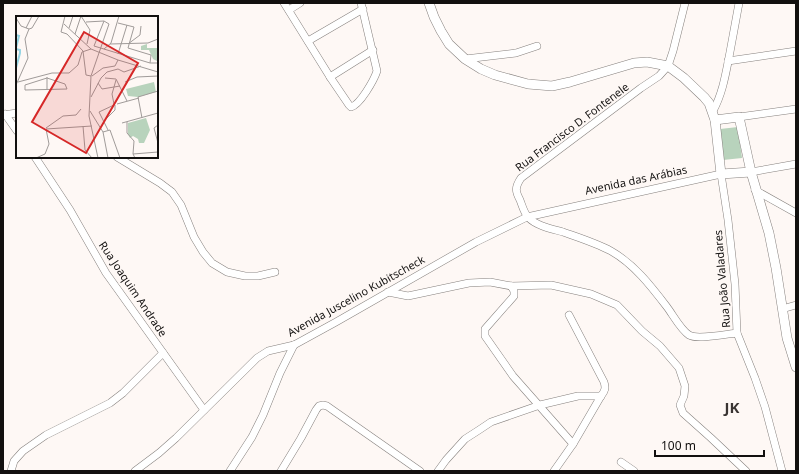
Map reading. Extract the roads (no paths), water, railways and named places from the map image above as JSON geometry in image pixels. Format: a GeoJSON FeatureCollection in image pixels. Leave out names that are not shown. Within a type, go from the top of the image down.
{"type":"FeatureCollection","features":[{"type":"Feature","properties":{"kind":"street"},"geometry":{"type":"LineString","coordinates":[[284,3],[330,77],[349,105],[351,107],[356,105],[373,82],[377,71],[362,6],[308,41]]}},
{"type":"Feature","properties":{"kind":"street"},"geometry":{"type":"LineString","coordinates":[[289,10],[300,3]]}},
{"type":"Feature","properties":{"kind":"street"},"geometry":{"type":"LineString","coordinates":[[429,3],[434,17],[449,44],[464,59],[495,75],[528,84],[552,86],[634,64],[647,62],[668,66],[684,78],[709,103],[714,116],[721,174]]}},
{"type":"Feature","properties":{"kind":"street"},"geometry":{"type":"LineString","coordinates":[[668,66],[685,3]]}},
{"type":"Feature","properties":{"kind":"street"},"geometry":{"type":"LineString","coordinates":[[714,116],[728,61],[739,3]]}},
{"type":"Feature","properties":{"kind":"street"},"geometry":{"type":"LineString","coordinates":[[464,59],[516,53],[537,46]]}},
{"type":"Feature","properties":{"kind":"street"},"geometry":{"type":"LineString","coordinates":[[330,77],[373,50]]}},
{"type":"Feature","properties":{"kind":"street"},"geometry":{"type":"LineString","coordinates":[[728,61],[796,51]]}},
{"type":"Feature","properties":{"kind":"street","name":"Rua Francisco D. Fontenele"},"geometry":{"type":"LineString","coordinates":[[527,217],[516,190],[517,184],[521,178],[659,76],[668,66]]}},
{"type":"Feature","properties":{"kind":"street"},"geometry":{"type":"LineString","coordinates":[[714,116],[739,117],[796,109]]}},
{"type":"Feature","properties":{"kind":"street"},"geometry":{"type":"LineString","coordinates":[[4,115],[16,113]]}},
{"type":"Feature","properties":{"kind":"street"},"geometry":{"type":"LineString","coordinates":[[4,115],[16,130]]}},
{"type":"Feature","properties":{"kind":"street"},"geometry":{"type":"LineString","coordinates":[[739,117],[751,172],[769,233],[787,338],[796,367]]}},
{"type":"Feature","properties":{"kind":"street","name":"Rua Joaquim Andrade"},"geometry":{"type":"LineString","coordinates":[[36,158],[70,210],[106,273],[204,410]]}},
{"type":"Feature","properties":{"kind":"street"},"geometry":{"type":"LineString","coordinates":[[119,158],[172,192],[180,205],[202,252],[212,263],[228,272],[245,276],[258,276],[275,272]]}},
{"type":"Feature","properties":{"kind":"street"},"geometry":{"type":"LineString","coordinates":[[751,172],[796,164]]}},
{"type":"Feature","properties":{"kind":"street","name":"Avenida das Arábias"},"geometry":{"type":"LineString","coordinates":[[527,217],[721,174],[751,172]]}},
{"type":"Feature","properties":{"kind":"street","name":"Rua João Valadares"},"geometry":{"type":"LineString","coordinates":[[721,174],[735,284],[737,333],[765,407],[782,471]]}},
{"type":"Feature","properties":{"kind":"street"},"geometry":{"type":"LineString","coordinates":[[756,190],[796,213]]}},
{"type":"Feature","properties":{"kind":"street"},"geometry":{"type":"LineString","coordinates":[[527,217],[538,224],[591,241],[612,251],[630,264],[647,282],[666,305],[684,331],[690,336],[699,337],[737,333]]}},
{"type":"Feature","properties":{"kind":"street","name":"Avenida Juscelino Kubitscheck"},"geometry":{"type":"LineString","coordinates":[[135,471],[176,438],[257,358],[268,351],[294,345],[476,242],[527,217]]}},
{"type":"Feature","properties":{"kind":"street"},"geometry":{"type":"LineString","coordinates":[[388,292],[408,296],[469,283],[490,282],[511,286],[551,285],[591,294],[617,305],[642,331],[660,346],[679,368],[686,386],[680,405],[683,413],[746,471]]}},
{"type":"Feature","properties":{"kind":"street"},"geometry":{"type":"LineString","coordinates":[[511,286],[514,291],[514,296],[485,328],[486,336],[513,376],[573,444]]}},
{"type":"Feature","properties":{"kind":"street"},"geometry":{"type":"LineString","coordinates":[[782,309],[796,305]]}},
{"type":"Feature","properties":{"kind":"street"},"geometry":{"type":"LineString","coordinates":[[554,471],[573,444],[606,387],[569,315]]}},
{"type":"Feature","properties":{"kind":"street"},"geometry":{"type":"LineString","coordinates":[[230,471],[252,437],[294,345]]}},
{"type":"Feature","properties":{"kind":"street"},"geometry":{"type":"LineString","coordinates":[[11,471],[14,461],[24,451],[46,435],[110,403],[123,393],[163,353]]}},
{"type":"Feature","properties":{"kind":"street"},"geometry":{"type":"LineString","coordinates":[[438,471],[465,439],[492,422],[540,405],[578,396],[601,396]]}},
{"type":"Feature","properties":{"kind":"street"},"geometry":{"type":"LineString","coordinates":[[283,470],[319,406],[323,405],[327,406],[420,471]]}},
{"type":"Feature","properties":{"kind":"street"},"geometry":{"type":"LineString","coordinates":[[621,462],[634,471]]}},
{"type":"Feature","properties":{"kind":"district","name":"JK"},"geometry":{"type":"Point","coordinates":[732,408]}}]}
